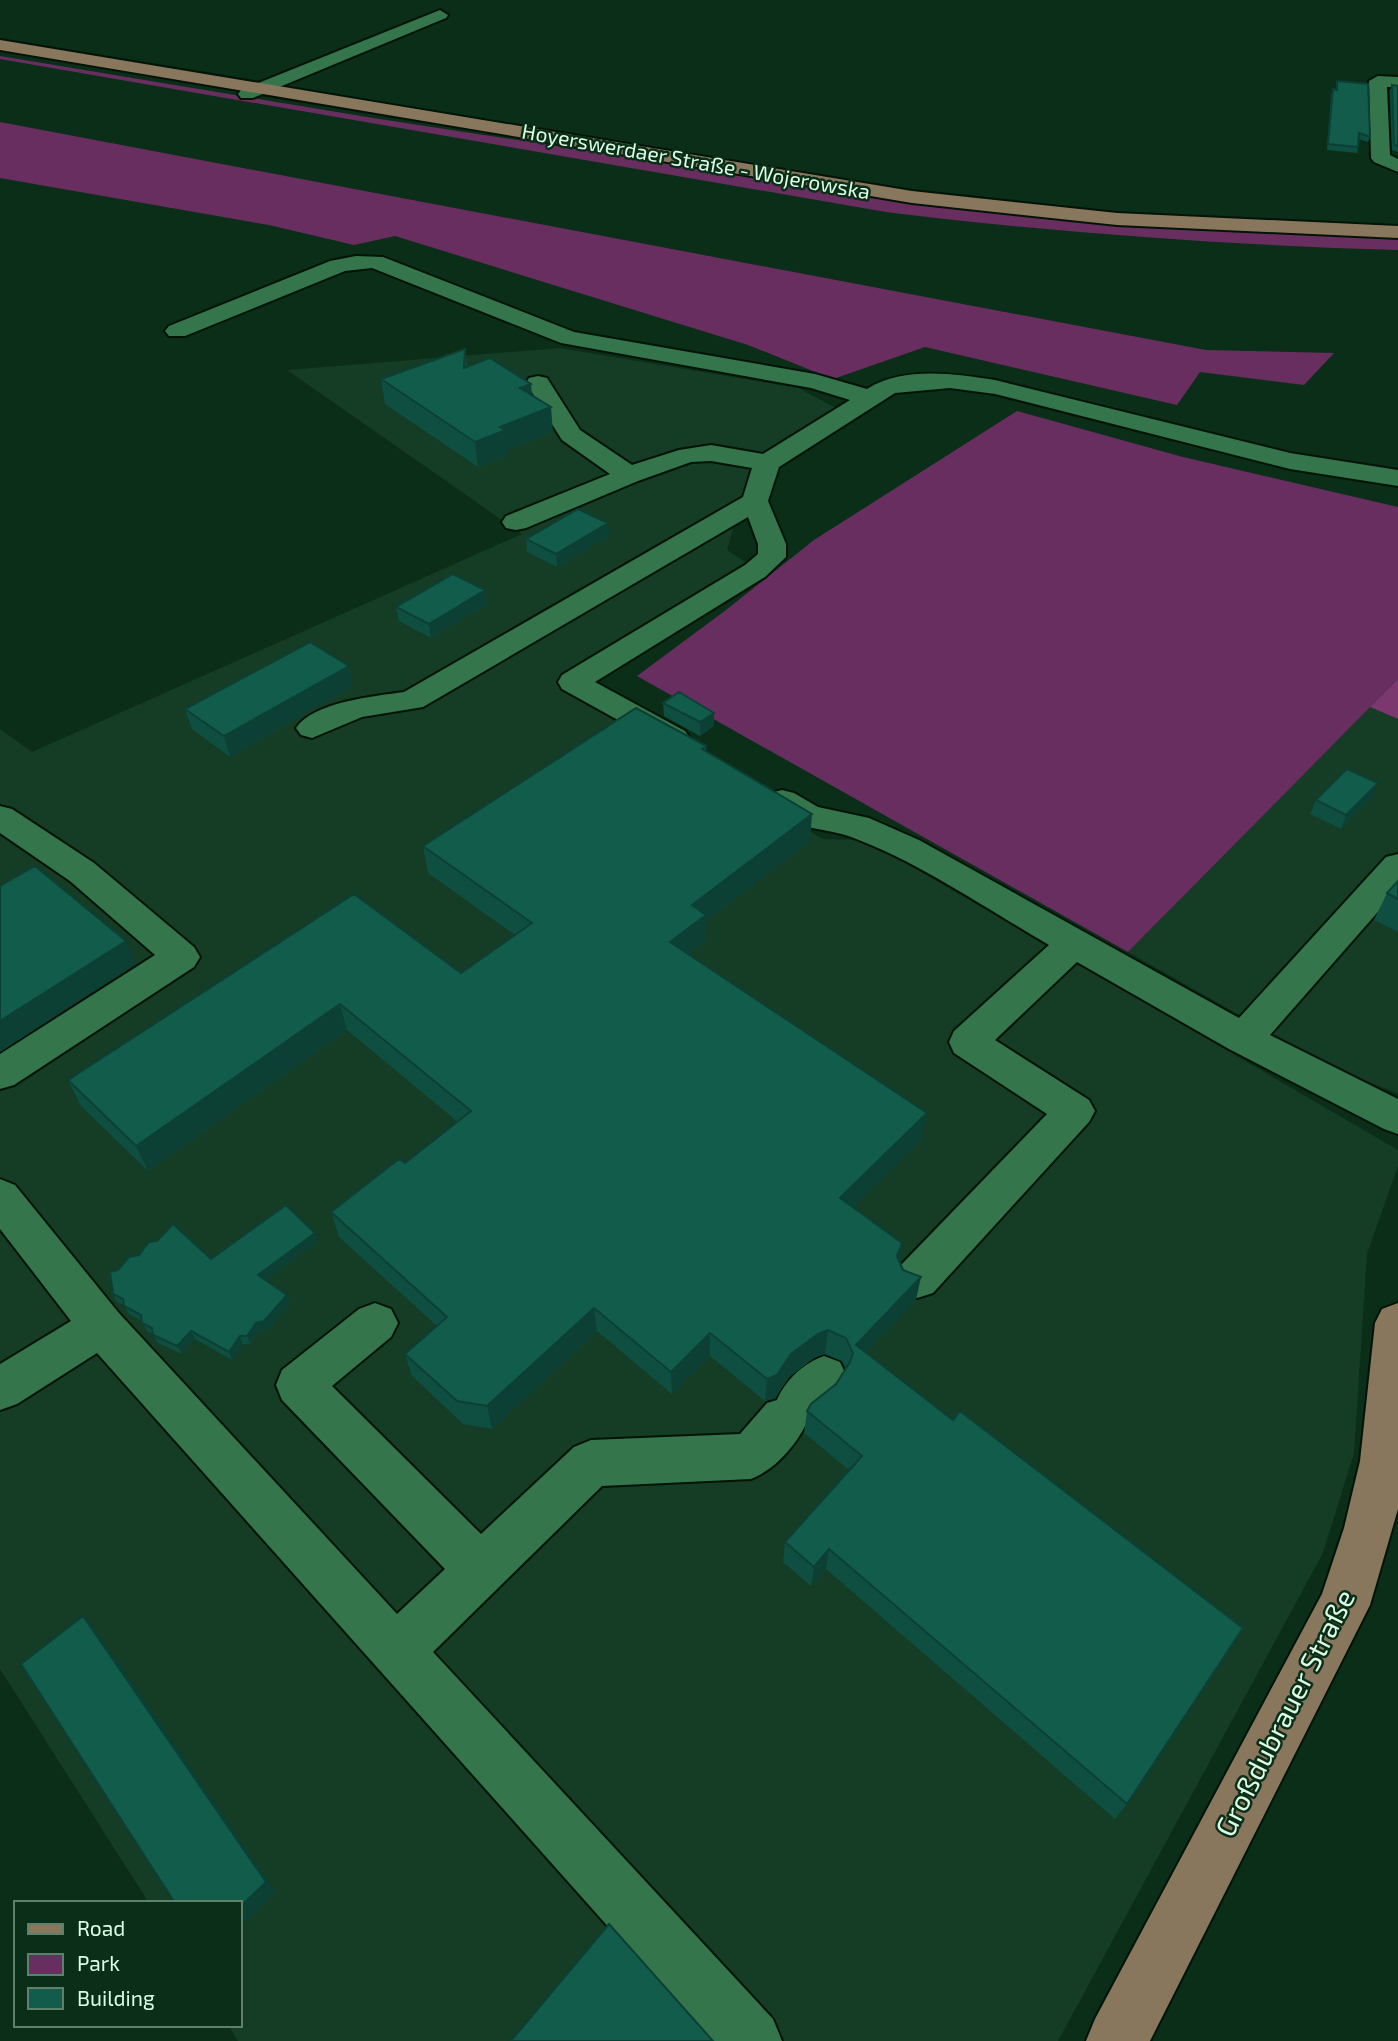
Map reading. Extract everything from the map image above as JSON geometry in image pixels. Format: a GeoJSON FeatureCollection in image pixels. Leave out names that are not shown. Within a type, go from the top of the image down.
{"type":"FeatureCollection","features":[{"type":"Feature","properties":{"kind":"main road","name":"Hoyerswerdaer Straße - Wojerowska"},"geometry":{"type":"LineString","coordinates":[[0,45],[255,91],[912,197],[1116,219],[1398,232]]}},
{"type":"Feature","properties":{"kind":"main road","name":"Großdubrauer Straße"},"geometry":{"type":"LineString","coordinates":[[1116,2041],[1344,1605],[1369,1528],[1384,1461],[1398,1324]]}},
{"type":"Feature","properties":{"kind":"street"},"geometry":{"type":"LineString","coordinates":[[255,91],[440,15]]}},
{"type":"Feature","properties":{"kind":"street"},"geometry":{"type":"LineString","coordinates":[[1398,82],[1378,81],[1381,158],[1398,166]]}},
{"type":"Feature","properties":{"kind":"street"},"geometry":{"type":"LineString","coordinates":[[177,331],[338,266],[375,262],[569,338],[815,381],[867,397]]}},
{"type":"Feature","properties":{"kind":"street"},"geometry":{"type":"LineString","coordinates":[[695,750],[573,682],[755,571],[772,557],[772,544],[755,501],[767,463],[867,397],[887,387],[912,382],[950,381],[995,387],[1290,461],[1398,478]]}},
{"type":"Feature","properties":{"kind":"street"},"geometry":{"type":"LineString","coordinates":[[538,383],[571,435],[629,475]]}},
{"type":"Feature","properties":{"kind":"street"},"geometry":{"type":"LineString","coordinates":[[516,522],[629,475],[688,455],[711,453],[767,463]]}},
{"type":"Feature","properties":{"kind":"street"},"geometry":{"type":"LineString","coordinates":[[312,728],[355,708],[412,700],[755,501]]}},
{"type":"Feature","properties":{"kind":"street"},"geometry":{"type":"LineString","coordinates":[[782,801],[809,817],[857,825],[907,848],[1243,1039],[1398,1118]]}},
{"type":"Feature","properties":{"kind":"street"},"geometry":{"type":"LineString","coordinates":[[0,817],[82,872],[181,957],[0,1074]]}},
{"type":"Feature","properties":{"kind":"street"},"geometry":{"type":"LineString","coordinates":[[1243,1039],[1398,866]]}},
{"type":"Feature","properties":{"kind":"street"},"geometry":{"type":"LineString","coordinates":[[917,1279],[1075,1111],[968,1042],[1073,944]]}},
{"type":"Feature","properties":{"kind":"street"},"geometry":{"type":"LineString","coordinates":[[0,1197],[102,1326],[751,2041]]}},
{"type":"Feature","properties":{"kind":"street"},"geometry":{"type":"LineString","coordinates":[[375,1323],[299,1385],[480,1569]]}},
{"type":"Feature","properties":{"kind":"street"},"geometry":{"type":"LineString","coordinates":[[0,1389],[102,1326]]}},
{"type":"Feature","properties":{"kind":"street"},"geometry":{"type":"LineString","coordinates":[[396,1651],[591,1463],[751,1456],[802,1401]]}},
{"type":"Feature","properties":{"kind":"shaded area"},"geometry":{"type":"Polygon","coordinates":[[[560,348],[798,388],[838,409],[772,449],[749,475],[727,550],[750,565],[561,684],[823,839],[866,840],[1398,1150],[1398,1166],[1367,1254],[1354,1453],[1323,1553],[1058,2041],[238,2041],[229,2027],[242,2027],[242,1901],[148,1901],[0,1669],[0,729],[32,752],[522,534],[287,370],[560,348]]]}},
{"type":"Feature","properties":{"kind":"shaded area"},"geometry":{"type":"Polygon","coordinates":[[[1398,679],[1398,719],[1370,707],[1398,679]]]}},
{"type":"Feature","properties":{"kind":"shaded area"},"geometry":{"type":"Polygon","coordinates":[[[1370,707],[1398,719],[1398,1093],[1342,1073],[1128,952],[1370,707]]]}},
{"type":"Feature","properties":{"kind":"green space"},"geometry":{"type":"Polygon","coordinates":[[[0,56],[373,118],[982,211],[1209,229],[1398,236],[1398,250],[1142,237],[886,212],[0,59],[0,56]]]}},
{"type":"Feature","properties":{"kind":"green space"},"geometry":{"type":"Polygon","coordinates":[[[0,122],[1206,350],[1334,353],[1304,385],[1200,372],[1177,405],[925,347],[833,379],[748,345],[395,236],[354,245],[269,225],[0,178],[0,122]]]}},
{"type":"Feature","properties":{"kind":"green space"},"geometry":{"type":"Polygon","coordinates":[[[1017,411],[1183,457],[1398,507],[1398,679],[1128,952],[637,676],[814,540],[1017,411]]]}},
{"type":"Feature","properties":{"kind":"building"},"geometry":{"type":"Polygon","coordinates":[[[1337,81],[1368,84],[1370,137],[1359,133],[1358,147],[1328,144],[1333,89],[1337,90],[1337,81]]]}},
{"type":"Feature","properties":{"kind":"building"},"geometry":{"type":"Polygon","coordinates":[[[1392,85],[1398,86],[1398,146],[1394,145],[1392,85]]]}},
{"type":"Feature","properties":{"kind":"building"},"geometry":{"type":"Polygon","coordinates":[[[465,349],[464,368],[490,358],[531,384],[520,388],[551,407],[500,427],[506,430],[475,442],[381,379],[465,349]]]}},
{"type":"Feature","properties":{"kind":"building"},"geometry":{"type":"Polygon","coordinates":[[[578,509],[608,523],[556,554],[526,539],[578,509]]]}},
{"type":"Feature","properties":{"kind":"building"},"geometry":{"type":"Polygon","coordinates":[[[453,574],[485,590],[429,624],[396,607],[453,574]]]}},
{"type":"Feature","properties":{"kind":"building"},"geometry":{"type":"Polygon","coordinates":[[[310,642],[349,666],[224,736],[185,709],[310,642]]]}},
{"type":"Feature","properties":{"kind":"building"},"geometry":{"type":"Polygon","coordinates":[[[679,692],[714,713],[700,722],[663,703],[679,692]]]}},
{"type":"Feature","properties":{"kind":"building"},"geometry":{"type":"Polygon","coordinates":[[[636,708],[706,746],[702,749],[812,814],[692,905],[706,915],[670,942],[927,1113],[840,1198],[902,1243],[897,1256],[903,1270],[921,1277],[856,1345],[953,1420],[960,1411],[1243,1628],[1127,1804],[829,1549],[814,1567],[785,1542],[862,1456],[807,1411],[811,1404],[836,1384],[850,1362],[853,1353],[846,1338],[828,1330],[818,1334],[791,1354],[777,1375],[767,1379],[710,1333],[671,1372],[594,1308],[487,1406],[457,1401],[405,1354],[447,1317],[331,1212],[399,1159],[405,1163],[471,1111],[340,1004],[136,1146],[68,1080],[354,894],[461,973],[532,923],[423,846],[636,708]]]}},
{"type":"Feature","properties":{"kind":"building"},"geometry":{"type":"Polygon","coordinates":[[[1347,769],[1378,783],[1346,815],[1316,800],[1347,769]]]}},
{"type":"Feature","properties":{"kind":"building"},"geometry":{"type":"Polygon","coordinates":[[[35,866],[126,941],[0,1021],[0,886],[35,866]]]}},
{"type":"Feature","properties":{"kind":"building"},"geometry":{"type":"Polygon","coordinates":[[[1398,881],[1398,899],[1387,893],[1398,881]]]}},
{"type":"Feature","properties":{"kind":"building"},"geometry":{"type":"Polygon","coordinates":[[[286,1205],[315,1233],[258,1275],[287,1295],[264,1321],[256,1323],[247,1336],[240,1336],[229,1352],[191,1331],[177,1346],[153,1335],[152,1328],[142,1323],[141,1315],[124,1306],[123,1299],[113,1294],[110,1272],[118,1270],[129,1257],[139,1255],[149,1242],[157,1241],[173,1224],[211,1259],[286,1205]]]}},
{"type":"Feature","properties":{"kind":"building"},"geometry":{"type":"Polygon","coordinates":[[[83,1616],[266,1882],[242,1905],[242,1901],[174,1901],[21,1664],[83,1616]]]}},
{"type":"Feature","properties":{"kind":"building"},"geometry":{"type":"Polygon","coordinates":[[[609,1924],[713,2041],[511,2041],[609,1924]]]}}]}
